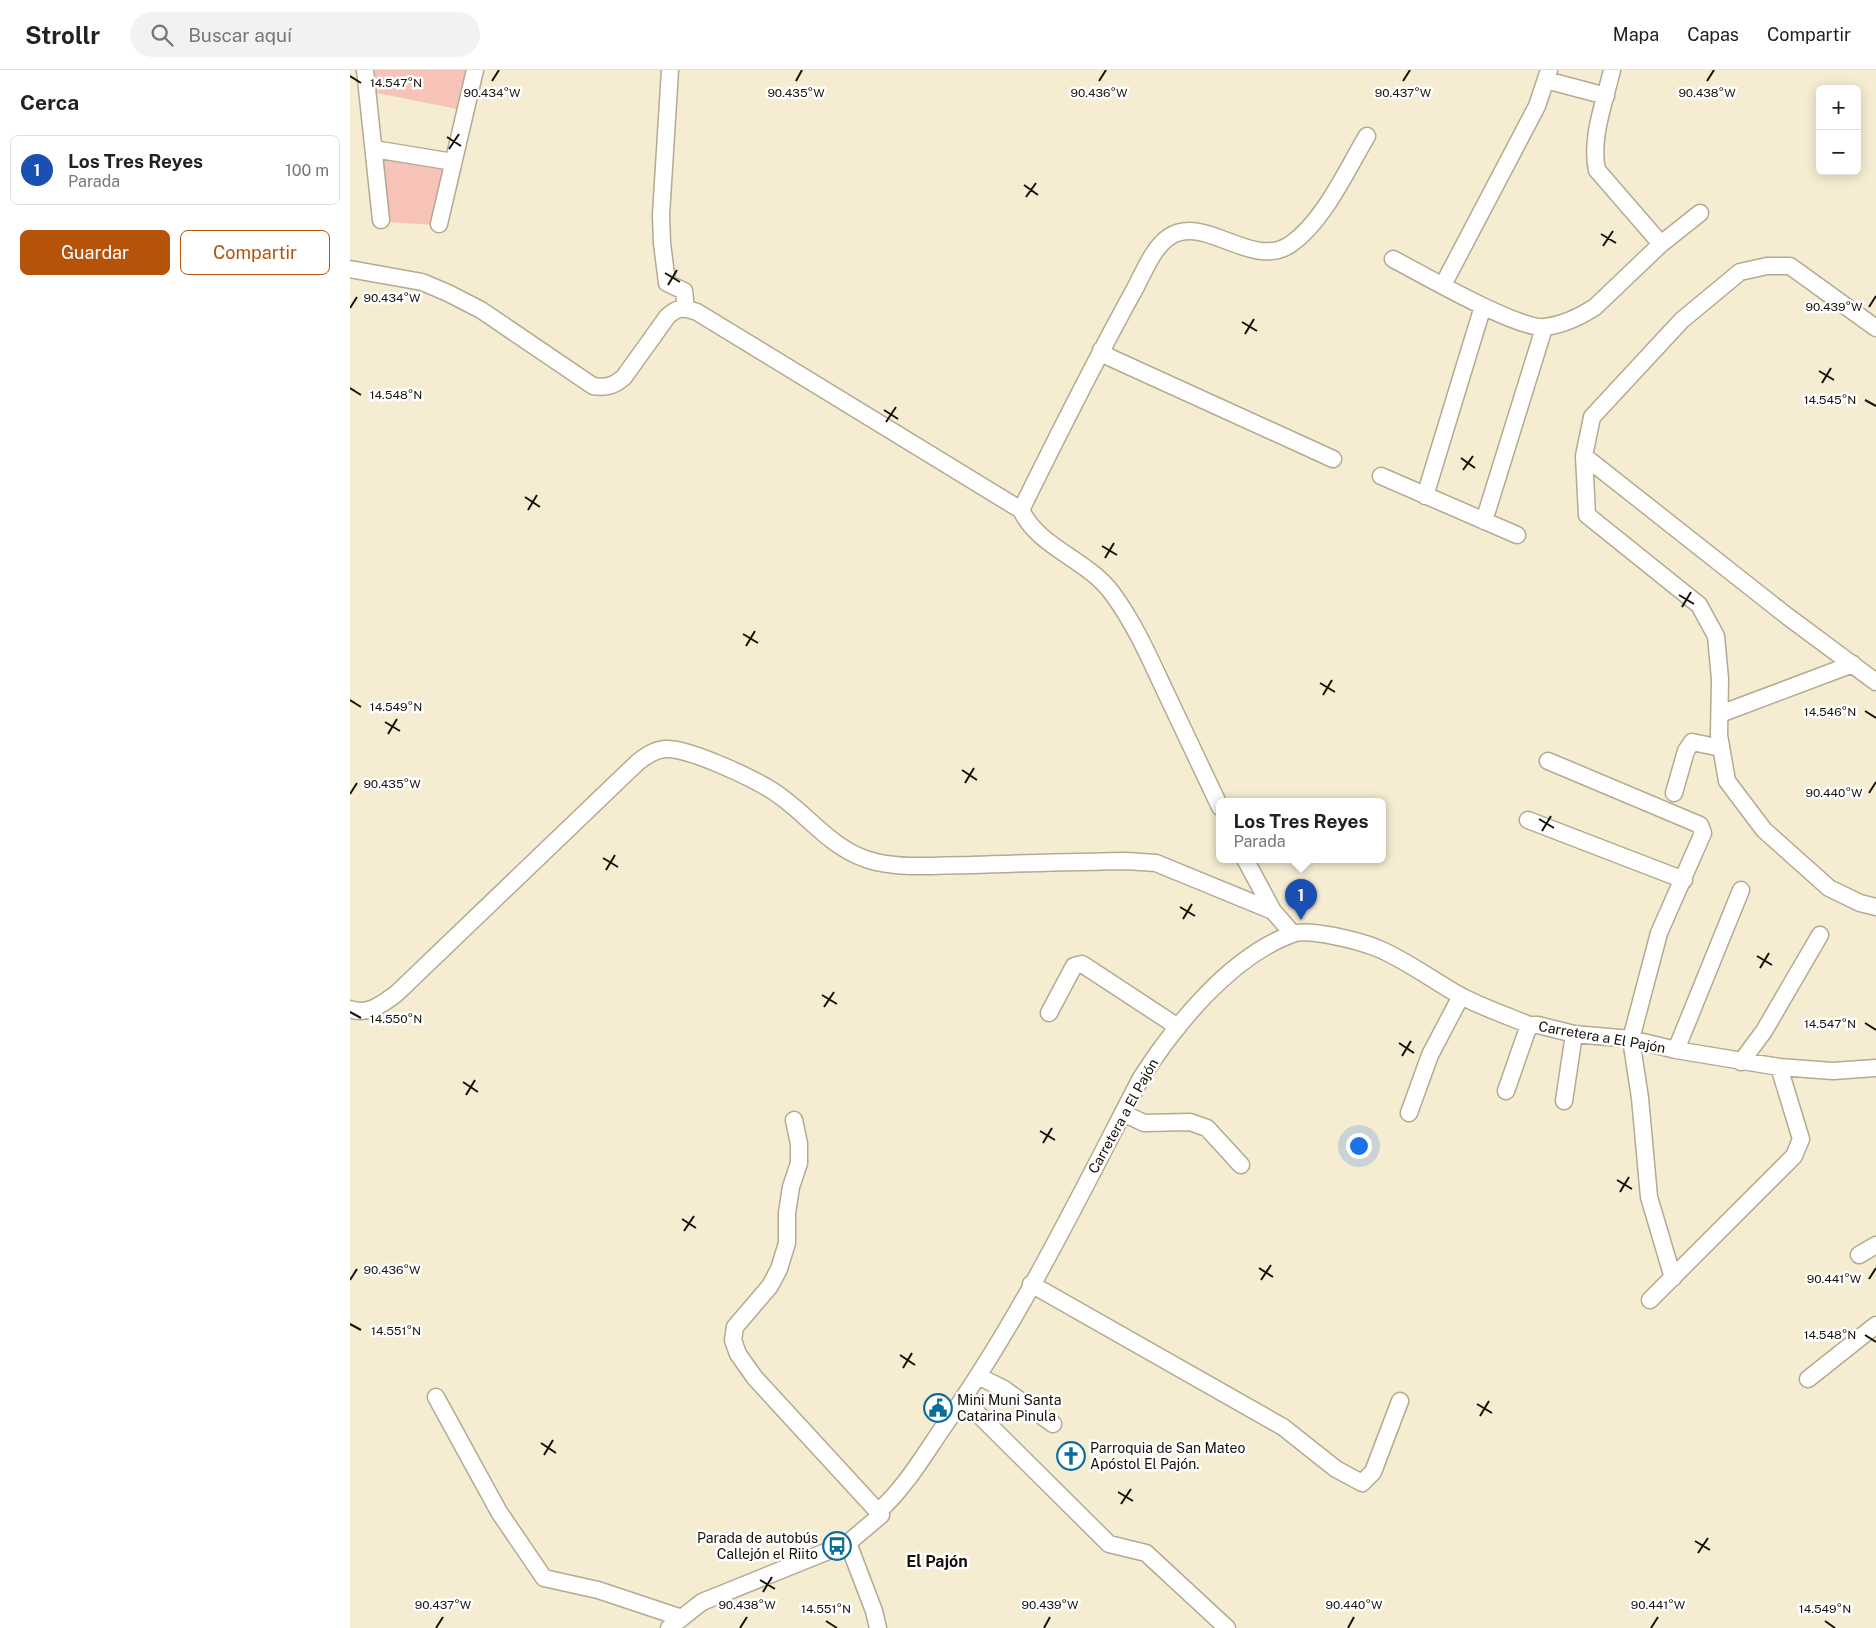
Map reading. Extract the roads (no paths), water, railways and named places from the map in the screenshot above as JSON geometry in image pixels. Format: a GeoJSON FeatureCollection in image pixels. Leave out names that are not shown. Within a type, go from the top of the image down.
{"type":"FeatureCollection","features":[{"type":"Feature","properties":{"kind":"street"},"geometry":{"type":"LineString","coordinates":[[366,70],[381,220]]}},
{"type":"Feature","properties":{"kind":"street"},"geometry":{"type":"LineString","coordinates":[[439,224],[475,70]]}},
{"type":"Feature","properties":{"kind":"street"},"geometry":{"type":"LineString","coordinates":[[670,70],[662,243],[667,283],[684,291],[686,308]]}},
{"type":"Feature","properties":{"kind":"street"},"geometry":{"type":"LineString","coordinates":[[1612,70],[1595,144],[1594,158],[1597,170],[1661,244]]}},
{"type":"Feature","properties":{"kind":"street"},"geometry":{"type":"LineString","coordinates":[[1443,285],[1526,128],[1547,75],[1606,96]]}},
{"type":"Feature","properties":{"kind":"street"},"geometry":{"type":"LineString","coordinates":[[1021,510],[1101,350],[1155,253],[1167,238],[1184,229],[1203,232],[1249,248],[1269,251],[1290,245],[1308,228],[1326,204],[1367,136]]}},
{"type":"Feature","properties":{"kind":"street"},"geometry":{"type":"LineString","coordinates":[[374,149],[454,162]]}},
{"type":"Feature","properties":{"kind":"street"},"geometry":{"type":"LineString","coordinates":[[1393,259],[1483,306],[1544,328],[1583,315],[1661,244],[1700,212]]}},
{"type":"Feature","properties":{"kind":"street"},"geometry":{"type":"LineString","coordinates":[[1876,328],[1790,266],[1767,266],[1740,272],[1682,320],[1592,417],[1584,456],[1587,515],[1699,605],[1716,636],[1720,679],[1721,748],[1727,781],[1764,830],[1829,888],[1860,903],[1876,907]]}},
{"type":"Feature","properties":{"kind":"street"},"geometry":{"type":"LineString","coordinates":[[350,269],[422,282],[448,293],[481,310],[593,386],[601,387],[617,383],[624,377],[673,311],[686,308],[697,312],[1021,510],[1027,522],[1036,532],[1087,569],[1111,591],[1136,628],[1216,798]]}},
{"type":"Feature","properties":{"kind":"street"},"geometry":{"type":"LineString","coordinates":[[1425,496],[1483,306]]}},
{"type":"Feature","properties":{"kind":"street"},"geometry":{"type":"LineString","coordinates":[[1484,521],[1544,328]]}},
{"type":"Feature","properties":{"kind":"street"},"geometry":{"type":"LineString","coordinates":[[1101,350],[1109,357],[1334,459]]}},
{"type":"Feature","properties":{"kind":"street"},"geometry":{"type":"LineString","coordinates":[[1584,456],[1787,616],[1876,682]]}},
{"type":"Feature","properties":{"kind":"street"},"geometry":{"type":"LineString","coordinates":[[1380,476],[1517,535]]}},
{"type":"Feature","properties":{"kind":"street"},"geometry":{"type":"LineString","coordinates":[[1720,714],[1853,664]]}},
{"type":"Feature","properties":{"kind":"street"},"geometry":{"type":"LineString","coordinates":[[1674,793],[1686,752],[1692,742],[1721,748]]}},
{"type":"Feature","properties":{"kind":"street"},"geometry":{"type":"LineString","coordinates":[[350,1009],[357,1012],[376,1008],[396,994],[638,762],[650,753],[664,749],[678,749],[750,777],[780,796],[821,832],[847,850],[875,862],[915,866],[1126,861],[1156,863],[1273,911]]}},
{"type":"Feature","properties":{"kind":"street"},"geometry":{"type":"LineString","coordinates":[[1548,761],[1700,825],[1703,833],[1684,880],[1658,933],[1631,1039],[1640,1098],[1649,1197],[1673,1278]]}},
{"type":"Feature","properties":{"kind":"street"},"geometry":{"type":"LineString","coordinates":[[1528,820],[1684,880]]}},
{"type":"Feature","properties":{"kind":"street"},"geometry":{"type":"LineString","coordinates":[[1247,863],[1273,911],[1293,934]]}},
{"type":"Feature","properties":{"kind":"street"},"geometry":{"type":"LineString","coordinates":[[1676,1050],[1742,890]]}},
{"type":"Feature","properties":{"kind":"street","name":"Carretera a El Pajón"},"geometry":{"type":"LineString","coordinates":[[669,1628],[702,1602],[848,1543],[881,1515],[880,1510],[896,1496],[978,1376],[1031,1284],[1158,1052],[1210,989],[1256,954],[1293,934],[1330,936],[1377,948],[1461,996],[1529,1025],[1538,1024],[1574,1034],[1631,1039],[1676,1050],[1779,1067],[1833,1071],[1876,1068]]}},
{"type":"Feature","properties":{"kind":"street"},"geometry":{"type":"LineString","coordinates":[[1741,1062],[1764,1031],[1820,935]]}},
{"type":"Feature","properties":{"kind":"street"},"geometry":{"type":"LineString","coordinates":[[1048,1013],[1074,966],[1082,964],[1178,1028]]}},
{"type":"Feature","properties":{"kind":"street"},"geometry":{"type":"LineString","coordinates":[[1409,1113],[1430,1055],[1461,996]]}},
{"type":"Feature","properties":{"kind":"street"},"geometry":{"type":"LineString","coordinates":[[1506,1091],[1529,1025]]}},
{"type":"Feature","properties":{"kind":"street"},"geometry":{"type":"LineString","coordinates":[[1564,1101],[1574,1034]]}},
{"type":"Feature","properties":{"kind":"street"},"geometry":{"type":"LineString","coordinates":[[1650,1300],[1794,1156],[1800,1147],[1801,1139],[1779,1067]]}},
{"type":"Feature","properties":{"kind":"street"},"geometry":{"type":"LineString","coordinates":[[1123,1113],[1144,1124],[1190,1122],[1207,1128],[1241,1165]]}},
{"type":"Feature","properties":{"kind":"street"},"geometry":{"type":"LineString","coordinates":[[794,1120],[800,1144],[799,1162],[791,1187],[787,1213],[787,1243],[779,1269],[770,1286],[758,1303],[735,1327],[733,1340],[738,1354],[755,1378],[881,1515]]}},
{"type":"Feature","properties":{"kind":"street"},"geometry":{"type":"LineString","coordinates":[[1859,1255],[1876,1245]]}},
{"type":"Feature","properties":{"kind":"street"},"geometry":{"type":"LineString","coordinates":[[1031,1284],[1283,1427],[1336,1469],[1362,1483],[1373,1472],[1400,1401]]}},
{"type":"Feature","properties":{"kind":"street"},"geometry":{"type":"LineString","coordinates":[[1808,1379],[1876,1325]]}},
{"type":"Feature","properties":{"kind":"street"},"geometry":{"type":"LineString","coordinates":[[978,1376],[1004,1389],[1054,1424]]}},
{"type":"Feature","properties":{"kind":"street"},"geometry":{"type":"LineString","coordinates":[[436,1397],[499,1512],[544,1578],[598,1590],[682,1618]]}},
{"type":"Feature","properties":{"kind":"street"},"geometry":{"type":"LineString","coordinates":[[964,1399],[1109,1544],[1146,1553],[1227,1628]]}},
{"type":"Feature","properties":{"kind":"street"},"geometry":{"type":"LineString","coordinates":[[848,1543],[874,1611],[878,1628]]}},
{"type":"Feature","properties":{"kind":"place","name":"Los Tres Reyes"},"geometry":{"type":"Point","coordinates":[1301,920]}},
{"type":"Feature","properties":{"kind":"place","name":"Mini Muni Santa Catarina Pinula"},"geometry":{"type":"Point","coordinates":[938,1408]}},
{"type":"Feature","properties":{"kind":"place","name":"Parroquia de San Mateo Apóstol El Pajón."},"geometry":{"type":"Point","coordinates":[1071,1456]}},
{"type":"Feature","properties":{"kind":"place","name":"Parada de autobús Callejón el Riito"},"geometry":{"type":"Point","coordinates":[837,1546]}},
{"type":"Feature","properties":{"kind":"district","name":"El Pajón"},"geometry":{"type":"Point","coordinates":[937,1561]}}]}
